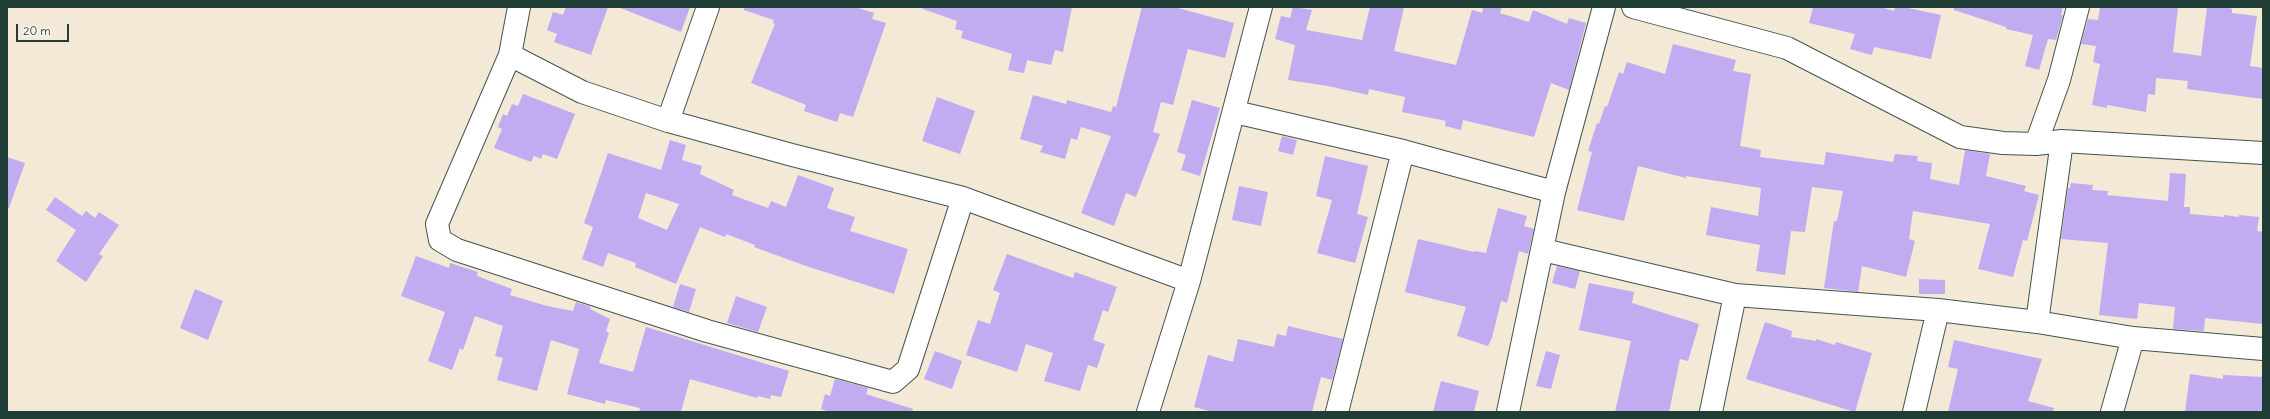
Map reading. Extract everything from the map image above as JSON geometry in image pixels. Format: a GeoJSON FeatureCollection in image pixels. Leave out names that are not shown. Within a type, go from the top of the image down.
{"type":"FeatureCollection","features":[{"type":"Feature","properties":{"kind":"street"},"geometry":{"type":"LineString","coordinates":[[519,7],[510,55],[437,224],[440,240],[457,250],[699,328],[893,382],[908,369],[963,198]]}},
{"type":"Feature","properties":{"kind":"street"},"geometry":{"type":"LineString","coordinates":[[668,121],[708,7]]}},
{"type":"Feature","properties":{"kind":"street"},"geometry":{"type":"LineString","coordinates":[[1148,412],[1189,281],[1261,7]]}},
{"type":"Feature","properties":{"kind":"street"},"geometry":{"type":"LineString","coordinates":[[1508,412],[1554,192],[1604,7]]}},
{"type":"Feature","properties":{"kind":"street"},"geometry":{"type":"LineString","coordinates":[[1633,7],[1787,48],[1960,137],[2002,143],[2036,144],[2062,141],[2263,153]]}},
{"type":"Feature","properties":{"kind":"street"},"geometry":{"type":"LineString","coordinates":[[2036,144],[2059,80],[2078,7]]}},
{"type":"Feature","properties":{"kind":"street"},"geometry":{"type":"LineString","coordinates":[[510,55],[582,92],[668,121],[792,155],[963,198],[1189,281]]}},
{"type":"Feature","properties":{"kind":"street"},"geometry":{"type":"LineString","coordinates":[[1234,112],[1403,151],[1554,192]]}},
{"type":"Feature","properties":{"kind":"street"},"geometry":{"type":"LineString","coordinates":[[2036,322],[2062,141]]}},
{"type":"Feature","properties":{"kind":"street"},"geometry":{"type":"LineString","coordinates":[[1337,412],[1403,151]]}},
{"type":"Feature","properties":{"kind":"street"},"geometry":{"type":"LineString","coordinates":[[1543,250],[1735,295],[1938,310],[2036,322],[2133,338],[2263,349]]}},
{"type":"Feature","properties":{"kind":"street"},"geometry":{"type":"LineString","coordinates":[[1711,412],[1735,295]]}},
{"type":"Feature","properties":{"kind":"street"},"geometry":{"type":"LineString","coordinates":[[1914,412],[1938,310]]}},
{"type":"Feature","properties":{"kind":"street"},"geometry":{"type":"LineString","coordinates":[[2112,412],[2133,338]]}},
{"type":"Feature","properties":{"kind":"building"},"geometry":{"type":"Polygon","coordinates":[[[566,7],[608,7],[591,55],[554,42],[557,34],[547,30],[553,12],[563,15],[566,7]]]}},
{"type":"Feature","properties":{"kind":"building"},"geometry":{"type":"Polygon","coordinates":[[[618,7],[690,7],[681,32],[618,7]]]}},
{"type":"Feature","properties":{"kind":"building"},"geometry":{"type":"Polygon","coordinates":[[[744,7],[855,7],[874,13],[872,19],[886,23],[853,117],[840,113],[837,122],[804,111],[806,105],[751,83],[775,24],[773,23],[774,20],[744,10],[744,7]]]}},
{"type":"Feature","properties":{"kind":"building"},"geometry":{"type":"Polygon","coordinates":[[[923,7],[1072,7],[1063,52],[1055,50],[1051,65],[1027,60],[1024,73],[1008,70],[1012,54],[961,38],[963,31],[955,29],[957,21],[923,9],[923,7]]]}},
{"type":"Feature","properties":{"kind":"building"},"geometry":{"type":"Polygon","coordinates":[[[1142,7],[1174,7],[1234,23],[1225,58],[1188,49],[1173,105],[1161,102],[1153,132],[1160,134],[1136,197],[1126,193],[1114,226],[1081,213],[1111,136],[1081,127],[1077,140],[1071,138],[1065,159],[1040,152],[1043,146],[1020,139],[1033,95],[1066,104],[1067,100],[1111,112],[1113,106],[1116,107],[1142,7]]]}},
{"type":"Feature","properties":{"kind":"building"},"geometry":{"type":"Polygon","coordinates":[[[1293,7],[1312,10],[1306,30],[1362,40],[1370,7],[1404,7],[1394,51],[1456,65],[1472,10],[1482,13],[1483,7],[1502,7],[1500,13],[1529,22],[1533,10],[1567,24],[1569,18],[1586,23],[1569,90],[1551,83],[1534,137],[1463,120],[1461,130],[1445,126],[1446,121],[1402,112],[1405,97],[1369,89],[1368,95],[1328,86],[1288,80],[1295,45],[1275,39],[1281,16],[1290,18],[1293,7]]]}},
{"type":"Feature","properties":{"kind":"building"},"geometry":{"type":"Polygon","coordinates":[[[1813,7],[1880,7],[1894,11],[1895,7],[1903,7],[1941,15],[1931,59],[1874,47],[1872,55],[1850,49],[1855,34],[1809,23],[1813,7]]]}},
{"type":"Feature","properties":{"kind":"building"},"geometry":{"type":"Polygon","coordinates":[[[1954,7],[2063,7],[2061,15],[2063,15],[2056,40],[2048,39],[2039,70],[2025,66],[2033,35],[2006,29],[2006,27],[1954,10],[1954,7]]]}},
{"type":"Feature","properties":{"kind":"building"},"geometry":{"type":"Polygon","coordinates":[[[2100,7],[2178,7],[2173,52],[2201,56],[2207,7],[2226,7],[2232,9],[2232,13],[2257,16],[2250,66],[2263,68],[2263,99],[2187,89],[2188,81],[2156,78],[2155,95],[2148,94],[2146,112],[2107,105],[2107,108],[2092,105],[2100,64],[2093,62],[2096,46],[2081,44],[2088,19],[2098,20],[2100,7]]]}},
{"type":"Feature","properties":{"kind":"building"},"geometry":{"type":"Polygon","coordinates":[[[1673,44],[1736,60],[1733,71],[1751,74],[1740,146],[1761,150],[1760,157],[1824,165],[1826,152],[1893,162],[1895,154],[1918,156],[1917,161],[1932,163],[1930,179],[1959,185],[1965,150],[1990,154],[1986,176],[2026,186],[2024,191],[2039,195],[2027,241],[2023,240],[2013,277],[1978,269],[1990,224],[1913,211],[1909,239],[1915,241],[1906,277],[1862,266],[1858,292],[1824,288],[1834,221],[1837,221],[1843,191],[1812,187],[1805,232],[1791,231],[1785,275],[1756,271],[1760,245],[1706,235],[1711,207],[1758,216],[1761,188],[1686,176],[1686,178],[1638,166],[1624,221],[1577,210],[1592,152],[1588,151],[1597,123],[1599,124],[1605,106],[1607,107],[1619,72],[1623,74],[1627,62],[1665,74],[1673,44]]]}},
{"type":"Feature","properties":{"kind":"building"},"geometry":{"type":"Polygon","coordinates":[[[523,94],[575,114],[557,159],[543,154],[541,159],[534,156],[531,162],[494,148],[502,129],[498,127],[503,114],[507,116],[512,104],[518,106],[523,94]]]}},
{"type":"Feature","properties":{"kind":"building"},"geometry":{"type":"Polygon","coordinates":[[[937,97],[975,111],[960,154],[922,141],[937,97]]]}},
{"type":"Feature","properties":{"kind":"building"},"geometry":{"type":"Polygon","coordinates":[[[1192,100],[1220,108],[1200,176],[1181,170],[1186,155],[1177,152],[1192,100]]]}},
{"type":"Feature","properties":{"kind":"building"},"geometry":{"type":"Polygon","coordinates":[[[1282,136],[1297,140],[1293,155],[1278,151],[1282,136]]]}},
{"type":"Feature","properties":{"kind":"building"},"geometry":{"type":"Polygon","coordinates":[[[670,140],[686,145],[682,160],[702,166],[700,174],[734,190],[732,195],[768,208],[771,201],[786,207],[798,175],[834,188],[827,208],[855,217],[850,231],[908,249],[894,294],[806,266],[754,247],[755,245],[726,234],[725,237],[700,227],[676,284],[635,267],[636,263],[608,253],[603,267],[582,259],[593,227],[584,223],[608,153],[661,170],[670,140]],[[646,193],[638,218],[667,230],[679,204],[646,193]]]}},
{"type":"Feature","properties":{"kind":"building"},"geometry":{"type":"Polygon","coordinates":[[[1325,156],[1368,166],[1357,214],[1368,217],[1355,263],[1317,253],[1332,200],[1316,196],[1325,156]]]}},
{"type":"Feature","properties":{"kind":"building"},"geometry":{"type":"Polygon","coordinates":[[[7,157],[25,163],[9,208],[7,208],[7,157]]]}},
{"type":"Feature","properties":{"kind":"building"},"geometry":{"type":"Polygon","coordinates":[[[2170,173],[2186,174],[2184,207],[2190,207],[2190,214],[2224,217],[2224,215],[2239,217],[2239,215],[2259,217],[2257,231],[2263,232],[2263,324],[2205,318],[2204,331],[2173,329],[2175,307],[2139,303],[2137,319],[2099,315],[2108,243],[2061,239],[2068,188],[2070,188],[2071,183],[2093,185],[2092,190],[2108,191],[2107,195],[2168,201],[2170,173]]]}},
{"type":"Feature","properties":{"kind":"building"},"geometry":{"type":"Polygon","coordinates":[[[1239,186],[1268,192],[1261,226],[1232,220],[1239,186]]]}},
{"type":"Feature","properties":{"kind":"building"},"geometry":{"type":"Polygon","coordinates":[[[55,197],[82,216],[86,211],[95,218],[99,212],[119,225],[99,254],[103,256],[86,282],[56,261],[76,230],[46,210],[55,197]]]}},
{"type":"Feature","properties":{"kind":"building"},"geometry":{"type":"Polygon","coordinates":[[[1498,208],[1527,216],[1524,226],[1534,229],[1528,254],[1519,251],[1507,303],[1501,301],[1492,338],[1488,346],[1457,336],[1466,307],[1405,292],[1418,239],[1474,252],[1486,253],[1498,208]]]}},
{"type":"Feature","properties":{"kind":"building"},"geometry":{"type":"Polygon","coordinates":[[[1007,254],[1073,278],[1075,272],[1117,287],[1108,312],[1103,310],[1093,340],[1105,344],[1097,368],[1088,365],[1080,391],[1044,381],[1053,353],[1026,344],[1017,372],[966,355],[978,320],[990,324],[1000,293],[993,290],[1007,254]]]}},
{"type":"Feature","properties":{"kind":"building"},"geometry":{"type":"Polygon","coordinates":[[[416,256],[449,268],[450,263],[478,272],[477,276],[512,289],[510,295],[547,306],[573,311],[576,302],[591,307],[590,309],[610,319],[606,331],[609,333],[599,363],[633,372],[646,327],[789,371],[781,397],[771,395],[770,399],[758,396],[757,398],[690,379],[681,412],[639,412],[640,408],[606,400],[605,404],[567,394],[579,349],[551,340],[537,391],[497,380],[503,358],[495,356],[503,326],[475,316],[463,350],[460,348],[452,370],[428,361],[445,312],[401,296],[416,256]]]}},
{"type":"Feature","properties":{"kind":"building"},"geometry":{"type":"Polygon","coordinates":[[[1557,266],[1580,271],[1575,289],[1552,283],[1557,266]]]}},
{"type":"Feature","properties":{"kind":"building"},"geometry":{"type":"Polygon","coordinates":[[[1919,279],[1945,280],[1945,294],[1919,294],[1919,279]]]}},
{"type":"Feature","properties":{"kind":"building"},"geometry":{"type":"Polygon","coordinates":[[[1589,283],[1634,292],[1632,303],[1699,324],[1688,361],[1680,359],[1669,412],[1615,412],[1631,341],[1579,330],[1589,283]]]}},
{"type":"Feature","properties":{"kind":"building"},"geometry":{"type":"Polygon","coordinates":[[[680,284],[696,289],[689,312],[673,307],[680,284]]]}},
{"type":"Feature","properties":{"kind":"building"},"geometry":{"type":"Polygon","coordinates":[[[195,289],[223,301],[208,340],[180,328],[195,289]]]}},
{"type":"Feature","properties":{"kind":"building"},"geometry":{"type":"Polygon","coordinates":[[[736,296],[767,307],[758,332],[727,323],[736,296]]]}},
{"type":"Feature","properties":{"kind":"building"},"geometry":{"type":"Polygon","coordinates":[[[1765,322],[1792,331],[1791,337],[1816,341],[1816,339],[1835,345],[1836,342],[1872,353],[1855,412],[1746,379],[1765,322]]]}},
{"type":"Feature","properties":{"kind":"building"},"geometry":{"type":"Polygon","coordinates":[[[1288,326],[1343,339],[1332,380],[1321,377],[1312,412],[1213,412],[1194,407],[1208,355],[1233,362],[1238,339],[1274,347],[1277,334],[1286,336],[1288,326]]]}},
{"type":"Feature","properties":{"kind":"building"},"geometry":{"type":"Polygon","coordinates":[[[1954,340],[2042,359],[2028,401],[2054,408],[2053,412],[1948,412],[1958,369],[1948,367],[1954,340]]]}},
{"type":"Feature","properties":{"kind":"building"},"geometry":{"type":"Polygon","coordinates":[[[935,351],[962,361],[952,389],[924,379],[935,351]]]}},
{"type":"Feature","properties":{"kind":"building"},"geometry":{"type":"Polygon","coordinates":[[[1546,351],[1560,355],[1551,389],[1536,386],[1546,351]]]}},
{"type":"Feature","properties":{"kind":"building"},"geometry":{"type":"Polygon","coordinates":[[[2190,374],[2223,379],[2223,375],[2263,377],[2263,412],[2185,412],[2190,374]]]}},
{"type":"Feature","properties":{"kind":"building"},"geometry":{"type":"Polygon","coordinates":[[[835,379],[868,388],[866,394],[913,409],[912,412],[830,412],[821,409],[825,394],[830,396],[835,379]]]}},
{"type":"Feature","properties":{"kind":"building"},"geometry":{"type":"Polygon","coordinates":[[[1441,381],[1479,391],[1474,412],[1433,412],[1441,381]]]}}]}
